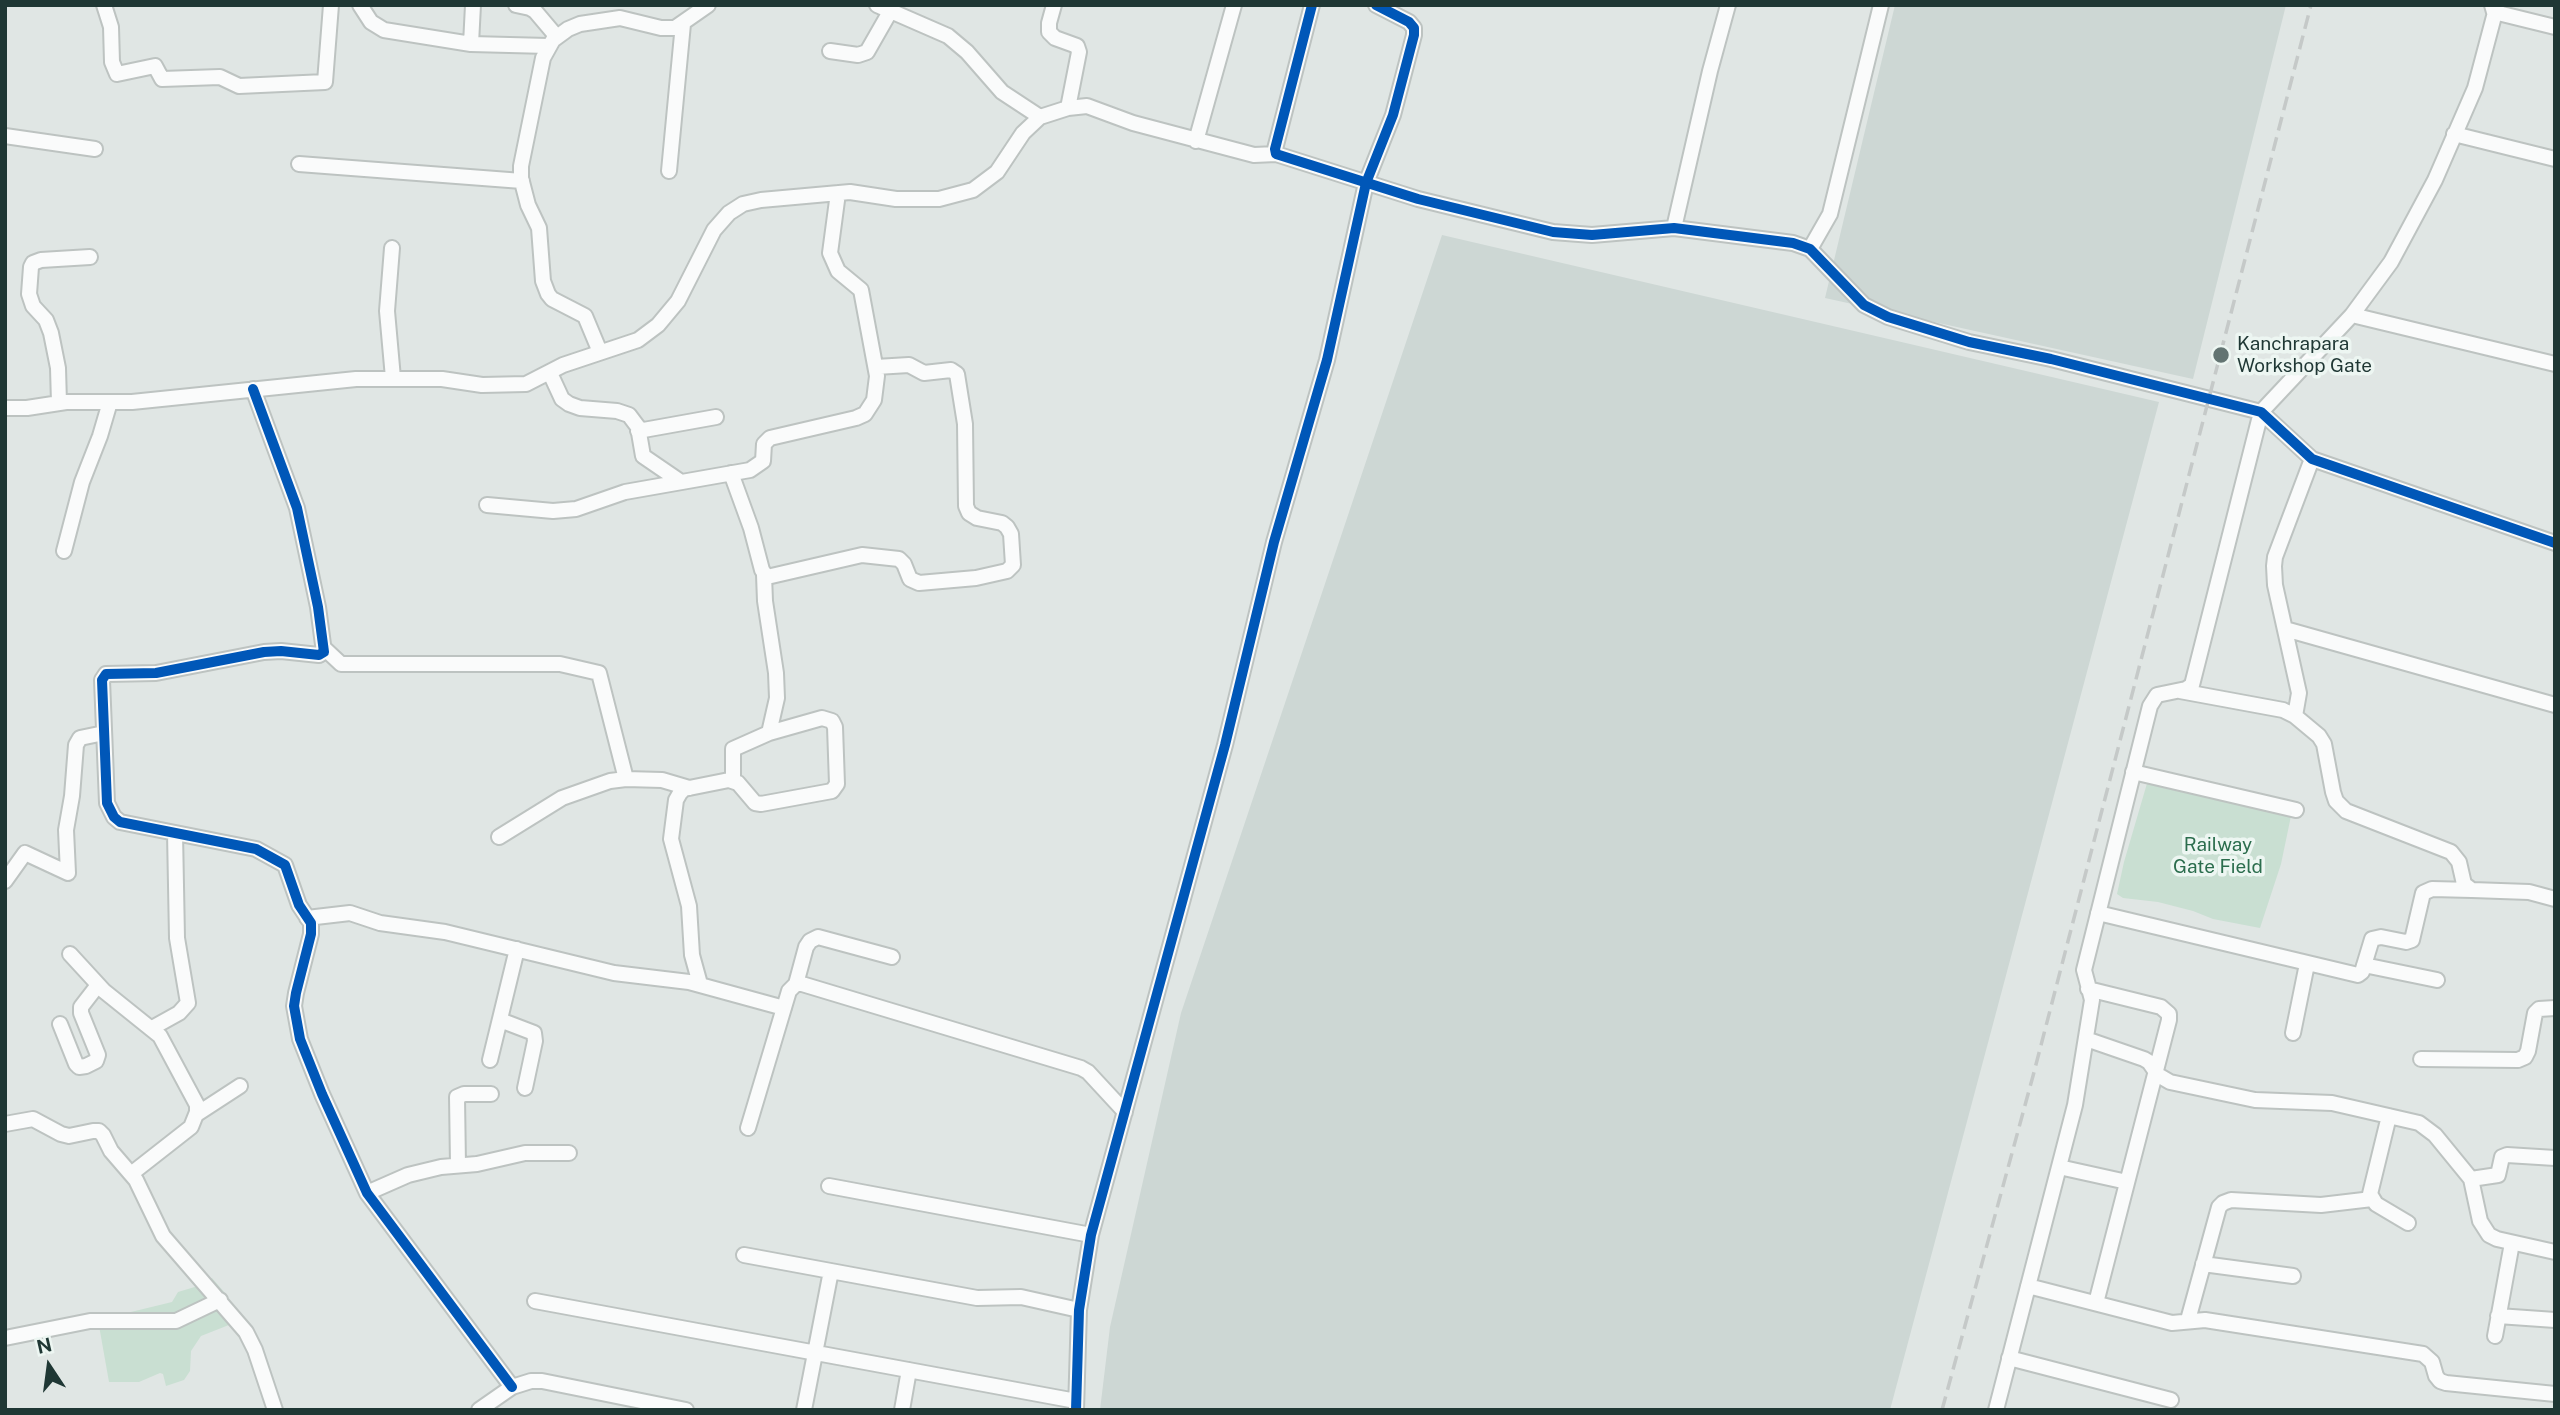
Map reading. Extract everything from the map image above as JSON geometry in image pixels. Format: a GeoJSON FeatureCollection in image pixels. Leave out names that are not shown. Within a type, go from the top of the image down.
{"type":"FeatureCollection","features":[{"type":"Feature","properties":{"kind":"street"},"geometry":{"type":"LineString","coordinates":[[104,5],[111,27],[112,62],[117,74],[155,66],[162,79],[220,77],[239,86],[325,82],[331,5]]}},
{"type":"Feature","properties":{"kind":"street"},"geometry":{"type":"LineString","coordinates":[[360,5],[371,22],[384,30],[471,44],[552,42]]}},
{"type":"Feature","properties":{"kind":"street"},"geometry":{"type":"LineString","coordinates":[[471,44],[473,5]]}},
{"type":"Feature","properties":{"kind":"street"},"geometry":{"type":"LineString","coordinates":[[516,5],[535,11],[552,42]]}},
{"type":"Feature","properties":{"kind":"street"},"geometry":{"type":"LineString","coordinates":[[600,352],[585,316],[552,299],[548,294],[543,281],[540,235],[522,181],[521,166],[543,58],[552,42],[568,29],[580,24],[620,18],[667,29],[675,28],[708,5]]}},
{"type":"Feature","properties":{"kind":"street"},"geometry":{"type":"LineString","coordinates":[[1054,5],[1049,23],[1051,35],[1077,46],[1079,52],[1068,107]]}},
{"type":"Feature","properties":{"kind":"street"},"geometry":{"type":"LineString","coordinates":[[1196,141],[1234,5]]}},
{"type":"Feature","properties":{"kind":"street"},"geometry":{"type":"LineString","coordinates":[[1276,154],[1275,149],[1312,5]]}},
{"type":"Feature","properties":{"kind":"street"},"geometry":{"type":"LineString","coordinates":[[536,1301],[909,1370],[1076,1406],[1079,1310],[1091,1235],[1222,757],[1274,542],[1327,360],[1366,183],[1393,115],[1414,35],[1414,28],[1409,22],[1376,5]]}},
{"type":"Feature","properties":{"kind":"street"},"geometry":{"type":"LineString","coordinates":[[1674,229],[1728,5]]}},
{"type":"Feature","properties":{"kind":"street"},"geometry":{"type":"LineString","coordinates":[[1811,249],[1832,206],[1881,5]]}},
{"type":"Feature","properties":{"kind":"street"},"geometry":{"type":"LineString","coordinates":[[1996,1410],[2075,1105],[2092,1000],[2084,970],[2152,700],[2157,695],[2180,691],[2192,685],[2261,412],[2353,315],[2391,262],[2435,180],[2475,88],[2495,8],[2555,27]]}},
{"type":"Feature","properties":{"kind":"street"},"geometry":{"type":"LineString","coordinates":[[830,51],[858,55],[867,52],[892,9],[948,36],[967,52],[1010,99],[1040,117]]}},
{"type":"Feature","properties":{"kind":"street"},"geometry":{"type":"LineString","coordinates":[[669,172],[682,24]]}},
{"type":"Feature","properties":{"kind":"street"},"geometry":{"type":"LineString","coordinates":[[5,408],[59,403],[132,402],[356,379],[442,379],[482,385],[526,384],[564,365],[638,340],[658,325],[678,301],[714,230],[743,204],[774,198],[850,192],[896,199],[939,200],[973,190],[997,172],[1023,133],[1040,117],[1068,107],[1087,106],[1133,123],[1196,141],[1254,155],[1276,154],[1418,199],[1553,232],[1592,234],[1674,229],[1793,243],[1811,249],[1864,305],[1888,317],[1969,342],[2051,359],[2261,412],[2312,458],[2555,543]]}},
{"type":"Feature","properties":{"kind":"street"},"geometry":{"type":"LineString","coordinates":[[2454,134],[2555,159]]}},
{"type":"Feature","properties":{"kind":"street"},"geometry":{"type":"LineString","coordinates":[[5,136],[95,149]]}},
{"type":"Feature","properties":{"kind":"street"},"geometry":{"type":"LineString","coordinates":[[299,164],[522,181]]}},
{"type":"Feature","properties":{"kind":"street"},"geometry":{"type":"LineString","coordinates":[[487,505],[553,511],[576,509],[625,492],[750,470],[763,461],[764,444],[770,438],[865,414],[871,408],[877,391],[876,367],[862,290],[838,271],[830,253],[838,193]]}},
{"type":"Feature","properties":{"kind":"street"},"geometry":{"type":"LineString","coordinates":[[392,248],[387,311],[393,378]]}},
{"type":"Feature","properties":{"kind":"street"},"geometry":{"type":"LineString","coordinates":[[59,403],[58,368],[51,333],[46,320],[33,306],[29,294],[31,267],[33,263],[41,260],[90,257]]}},
{"type":"Feature","properties":{"kind":"street"},"geometry":{"type":"LineString","coordinates":[[2353,315],[2555,364]]}},
{"type":"Feature","properties":{"kind":"street"},"geometry":{"type":"LineString","coordinates":[[764,575],[779,575],[862,555],[899,559],[910,579],[919,583],[1002,574],[1012,568],[1011,534],[1007,527],[969,513],[966,506],[965,424],[957,374],[951,370],[924,373],[909,365],[876,367]]}},
{"type":"Feature","properties":{"kind":"street"},"geometry":{"type":"LineString","coordinates":[[550,373],[562,399],[569,404],[580,408],[623,413],[635,422],[643,456],[681,482]]}},
{"type":"Feature","properties":{"kind":"street"},"geometry":{"type":"LineString","coordinates":[[253,389],[297,508],[325,649],[341,664],[560,664],[599,673],[626,779]]}},
{"type":"Feature","properties":{"kind":"street"},"geometry":{"type":"LineString","coordinates":[[64,551],[82,482],[110,402]]}},
{"type":"Feature","properties":{"kind":"street"},"geometry":{"type":"LineString","coordinates":[[639,431],[716,417]]}},
{"type":"Feature","properties":{"kind":"street"},"geometry":{"type":"LineString","coordinates":[[2295,716],[2299,693],[2275,585],[2275,557],[2312,458]]}},
{"type":"Feature","properties":{"kind":"street"},"geometry":{"type":"LineString","coordinates":[[731,473],[764,575],[777,688],[768,733]]}},
{"type":"Feature","properties":{"kind":"street"},"geometry":{"type":"LineString","coordinates":[[2285,629],[2555,705]]}},
{"type":"Feature","properties":{"kind":"street"},"geometry":{"type":"LineString","coordinates":[[325,649],[319,655],[264,652],[156,673],[106,674],[102,680],[107,803],[114,817],[120,822],[246,846],[285,865],[296,898],[311,923],[311,934],[296,993],[296,1022],[318,1083],[367,1193],[512,1387]]}},
{"type":"Feature","properties":{"kind":"street"},"geometry":{"type":"LineString","coordinates":[[2180,691],[2283,710],[2295,716],[2319,736],[2324,744],[2333,792],[2340,806],[2354,816],[2451,852],[2459,862],[2464,884],[2472,890]]}},
{"type":"Feature","properties":{"kind":"street"},"geometry":{"type":"LineString","coordinates":[[822,718],[832,721],[835,727],[835,788],[832,791],[758,804],[733,780],[733,749],[768,733],[822,718]]}},
{"type":"Feature","properties":{"kind":"street"},"geometry":{"type":"LineString","coordinates":[[5,881],[25,853],[68,873],[66,830],[76,745],[80,738],[104,733]]}},
{"type":"Feature","properties":{"kind":"street"},"geometry":{"type":"LineString","coordinates":[[2133,772],[2297,810]]}},
{"type":"Feature","properties":{"kind":"street"},"geometry":{"type":"LineString","coordinates":[[499,837],[562,798],[610,781],[662,780],[689,788]]}},
{"type":"Feature","properties":{"kind":"street"},"geometry":{"type":"LineString","coordinates":[[700,984],[692,955],[689,906],[671,839],[676,800],[680,793],[689,788],[733,780]]}},
{"type":"Feature","properties":{"kind":"street"},"geometry":{"type":"LineString","coordinates":[[152,1028],[179,1013],[188,1003],[177,939],[175,833]]}},
{"type":"Feature","properties":{"kind":"street"},"geometry":{"type":"LineString","coordinates":[[2098,914],[2353,975],[2362,972],[2372,939],[2381,937],[2406,942],[2412,940],[2423,893],[2432,889],[2529,892],[2555,899]]}},
{"type":"Feature","properties":{"kind":"street"},"geometry":{"type":"LineString","coordinates":[[307,918],[350,913],[380,923],[445,932],[614,974],[700,984],[784,1008]]}},
{"type":"Feature","properties":{"kind":"street"},"geometry":{"type":"LineString","coordinates":[[748,1128],[789,991],[796,984],[810,941],[818,937],[892,957]]}},
{"type":"Feature","properties":{"kind":"street"},"geometry":{"type":"LineString","coordinates":[[490,1060],[517,949]]}},
{"type":"Feature","properties":{"kind":"street"},"geometry":{"type":"LineString","coordinates":[[70,954],[98,985],[152,1028],[167,1046],[197,1105],[197,1114],[191,1127],[131,1174]]}},
{"type":"Feature","properties":{"kind":"street"},"geometry":{"type":"LineString","coordinates":[[2292,1033],[2307,964]]}},
{"type":"Feature","properties":{"kind":"street"},"geometry":{"type":"LineString","coordinates":[[2364,965],[2437,980]]}},
{"type":"Feature","properties":{"kind":"street"},"geometry":{"type":"LineString","coordinates":[[796,984],[808,985],[1081,1068],[1125,1112]]}},
{"type":"Feature","properties":{"kind":"street"},"geometry":{"type":"LineString","coordinates":[[60,1024],[76,1064],[79,1067],[86,1066],[96,1061],[98,1055],[81,1007],[98,985]]}},
{"type":"Feature","properties":{"kind":"street"},"geometry":{"type":"LineString","coordinates":[[2088,989],[2166,1010],[2169,1020],[2096,1303]]}},
{"type":"Feature","properties":{"kind":"street"},"geometry":{"type":"LineString","coordinates":[[2421,1059],[2518,1060],[2528,1051],[2535,1013],[2539,1009],[2555,1008]]}},
{"type":"Feature","properties":{"kind":"street"},"geometry":{"type":"LineString","coordinates":[[500,1020],[534,1033],[535,1041],[525,1088]]}},
{"type":"Feature","properties":{"kind":"street"},"geometry":{"type":"LineString","coordinates":[[2086,1038],[2144,1059],[2164,1080],[2170,1082],[2255,1100],[2332,1102],[2428,1128],[2471,1179],[2483,1229],[2497,1240],[2555,1252]]}},
{"type":"Feature","properties":{"kind":"street"},"geometry":{"type":"LineString","coordinates":[[197,1114],[240,1086]]}},
{"type":"Feature","properties":{"kind":"street"},"geometry":{"type":"LineString","coordinates":[[458,1165],[457,1097],[464,1094],[491,1094]]}},
{"type":"Feature","properties":{"kind":"street"},"geometry":{"type":"LineString","coordinates":[[2372,1199],[2371,1188],[2389,1116]]}},
{"type":"Feature","properties":{"kind":"street"},"geometry":{"type":"LineString","coordinates":[[5,1125],[33,1119],[69,1136],[99,1131],[110,1151],[131,1174],[163,1236],[240,1323],[250,1339],[275,1410]]}},
{"type":"Feature","properties":{"kind":"street"},"geometry":{"type":"LineString","coordinates":[[367,1193],[408,1175],[441,1167],[477,1164],[521,1153],[569,1153]]}},
{"type":"Feature","properties":{"kind":"street"},"geometry":{"type":"LineString","coordinates":[[2471,1179],[2494,1177],[2500,1171],[2502,1157],[2507,1155],[2555,1158]]}},
{"type":"Feature","properties":{"kind":"street"},"geometry":{"type":"LineString","coordinates":[[2059,1167],[2127,1182]]}},
{"type":"Feature","properties":{"kind":"street"},"geometry":{"type":"LineString","coordinates":[[829,1186],[1091,1235]]}},
{"type":"Feature","properties":{"kind":"street"},"geometry":{"type":"LineString","coordinates":[[2188,1320],[2219,1208],[2223,1203],[2231,1200],[2329,1205],[2372,1199],[2408,1223]]}},
{"type":"Feature","properties":{"kind":"street"},"geometry":{"type":"LineString","coordinates":[[2495,1336],[2512,1242]]}},
{"type":"Feature","properties":{"kind":"street"},"geometry":{"type":"LineString","coordinates":[[744,1255],[977,1298],[1021,1297],[1079,1310]]}},
{"type":"Feature","properties":{"kind":"street"},"geometry":{"type":"LineString","coordinates":[[2203,1264],[2293,1276]]}},
{"type":"Feature","properties":{"kind":"street"},"geometry":{"type":"LineString","coordinates":[[804,1410],[831,1271]]}},
{"type":"Feature","properties":{"kind":"street"},"geometry":{"type":"LineString","coordinates":[[2028,1286],[2172,1323],[2205,1320],[2423,1354],[2432,1362],[2436,1376],[2446,1383],[2555,1394]]}},
{"type":"Feature","properties":{"kind":"street"},"geometry":{"type":"LineString","coordinates":[[5,1338],[90,1321],[176,1321],[220,1300]]}},
{"type":"Feature","properties":{"kind":"street"},"geometry":{"type":"LineString","coordinates":[[2498,1316],[2555,1320]]}},
{"type":"Feature","properties":{"kind":"street"},"geometry":{"type":"LineString","coordinates":[[2009,1358],[2171,1400]]}},
{"type":"Feature","properties":{"kind":"street"},"geometry":{"type":"LineString","coordinates":[[902,1410],[909,1370]]}},
{"type":"Feature","properties":{"kind":"street"},"geometry":{"type":"LineString","coordinates":[[479,1410],[512,1387],[531,1381],[686,1410]]}},
{"type":"Feature","properties":{"kind":"shaded area"},"geometry":{"type":"Polygon","coordinates":[[[1895,5],[2286,5],[2193,379],[1825,298],[1895,5]]]}},
{"type":"Feature","properties":{"kind":"shaded area"},"geometry":{"type":"Polygon","coordinates":[[[1442,235],[2159,402],[1890,1410],[1100,1410],[1110,1327],[1181,1013],[1442,235]]]}},
{"type":"Feature","properties":{"kind":"green space","name":"Railway Gate Field"},"geometry":{"type":"Polygon","coordinates":[[[2148,780],[2284,810],[2291,816],[2281,864],[2260,928],[2213,919],[2158,902],[2123,898],[2117,894],[2148,780]]]}},
{"type":"Feature","properties":{"kind":"green space"},"geometry":{"type":"Polygon","coordinates":[[[212,1278],[225,1293],[239,1321],[201,1336],[191,1351],[190,1371],[184,1380],[166,1386],[163,1374],[160,1373],[139,1382],[109,1382],[98,1320],[172,1302],[178,1292],[212,1278]]]}},
{"type":"Feature","properties":{"kind":"railway"},"geometry":{"type":"LineString","coordinates":[[1942,1410],[2033,1076],[2311,5]]}},
{"type":"Feature","properties":{"kind":"cycle path"},"geometry":{"type":"LineString","coordinates":[[1312,5],[1275,149],[1276,154],[1418,199],[1553,232],[1592,235],[1674,228],[1793,243],[1810,249],[1864,305],[1888,317],[1969,342],[2051,359],[2261,412],[2312,459],[2555,543]]}},
{"type":"Feature","properties":{"kind":"cycle path"},"geometry":{"type":"LineString","coordinates":[[1076,1410],[1079,1310],[1091,1235],[1225,745],[1274,542],[1327,360],[1366,183],[1393,115],[1414,35],[1414,28],[1409,22],[1376,5]]}},
{"type":"Feature","properties":{"kind":"cycle path"},"geometry":{"type":"LineString","coordinates":[[253,389],[297,508],[318,607],[324,652],[319,655],[264,652],[156,673],[106,674],[102,680],[107,803],[114,817],[120,822],[256,849],[285,865],[299,905],[311,923],[311,934],[294,1006],[300,1039],[322,1094],[367,1193],[512,1387]]}},
{"type":"Feature","properties":{"kind":"place","name":"Kanchrapara Workshop Gate"},"geometry":{"type":"Point","coordinates":[2221,355]}}]}
